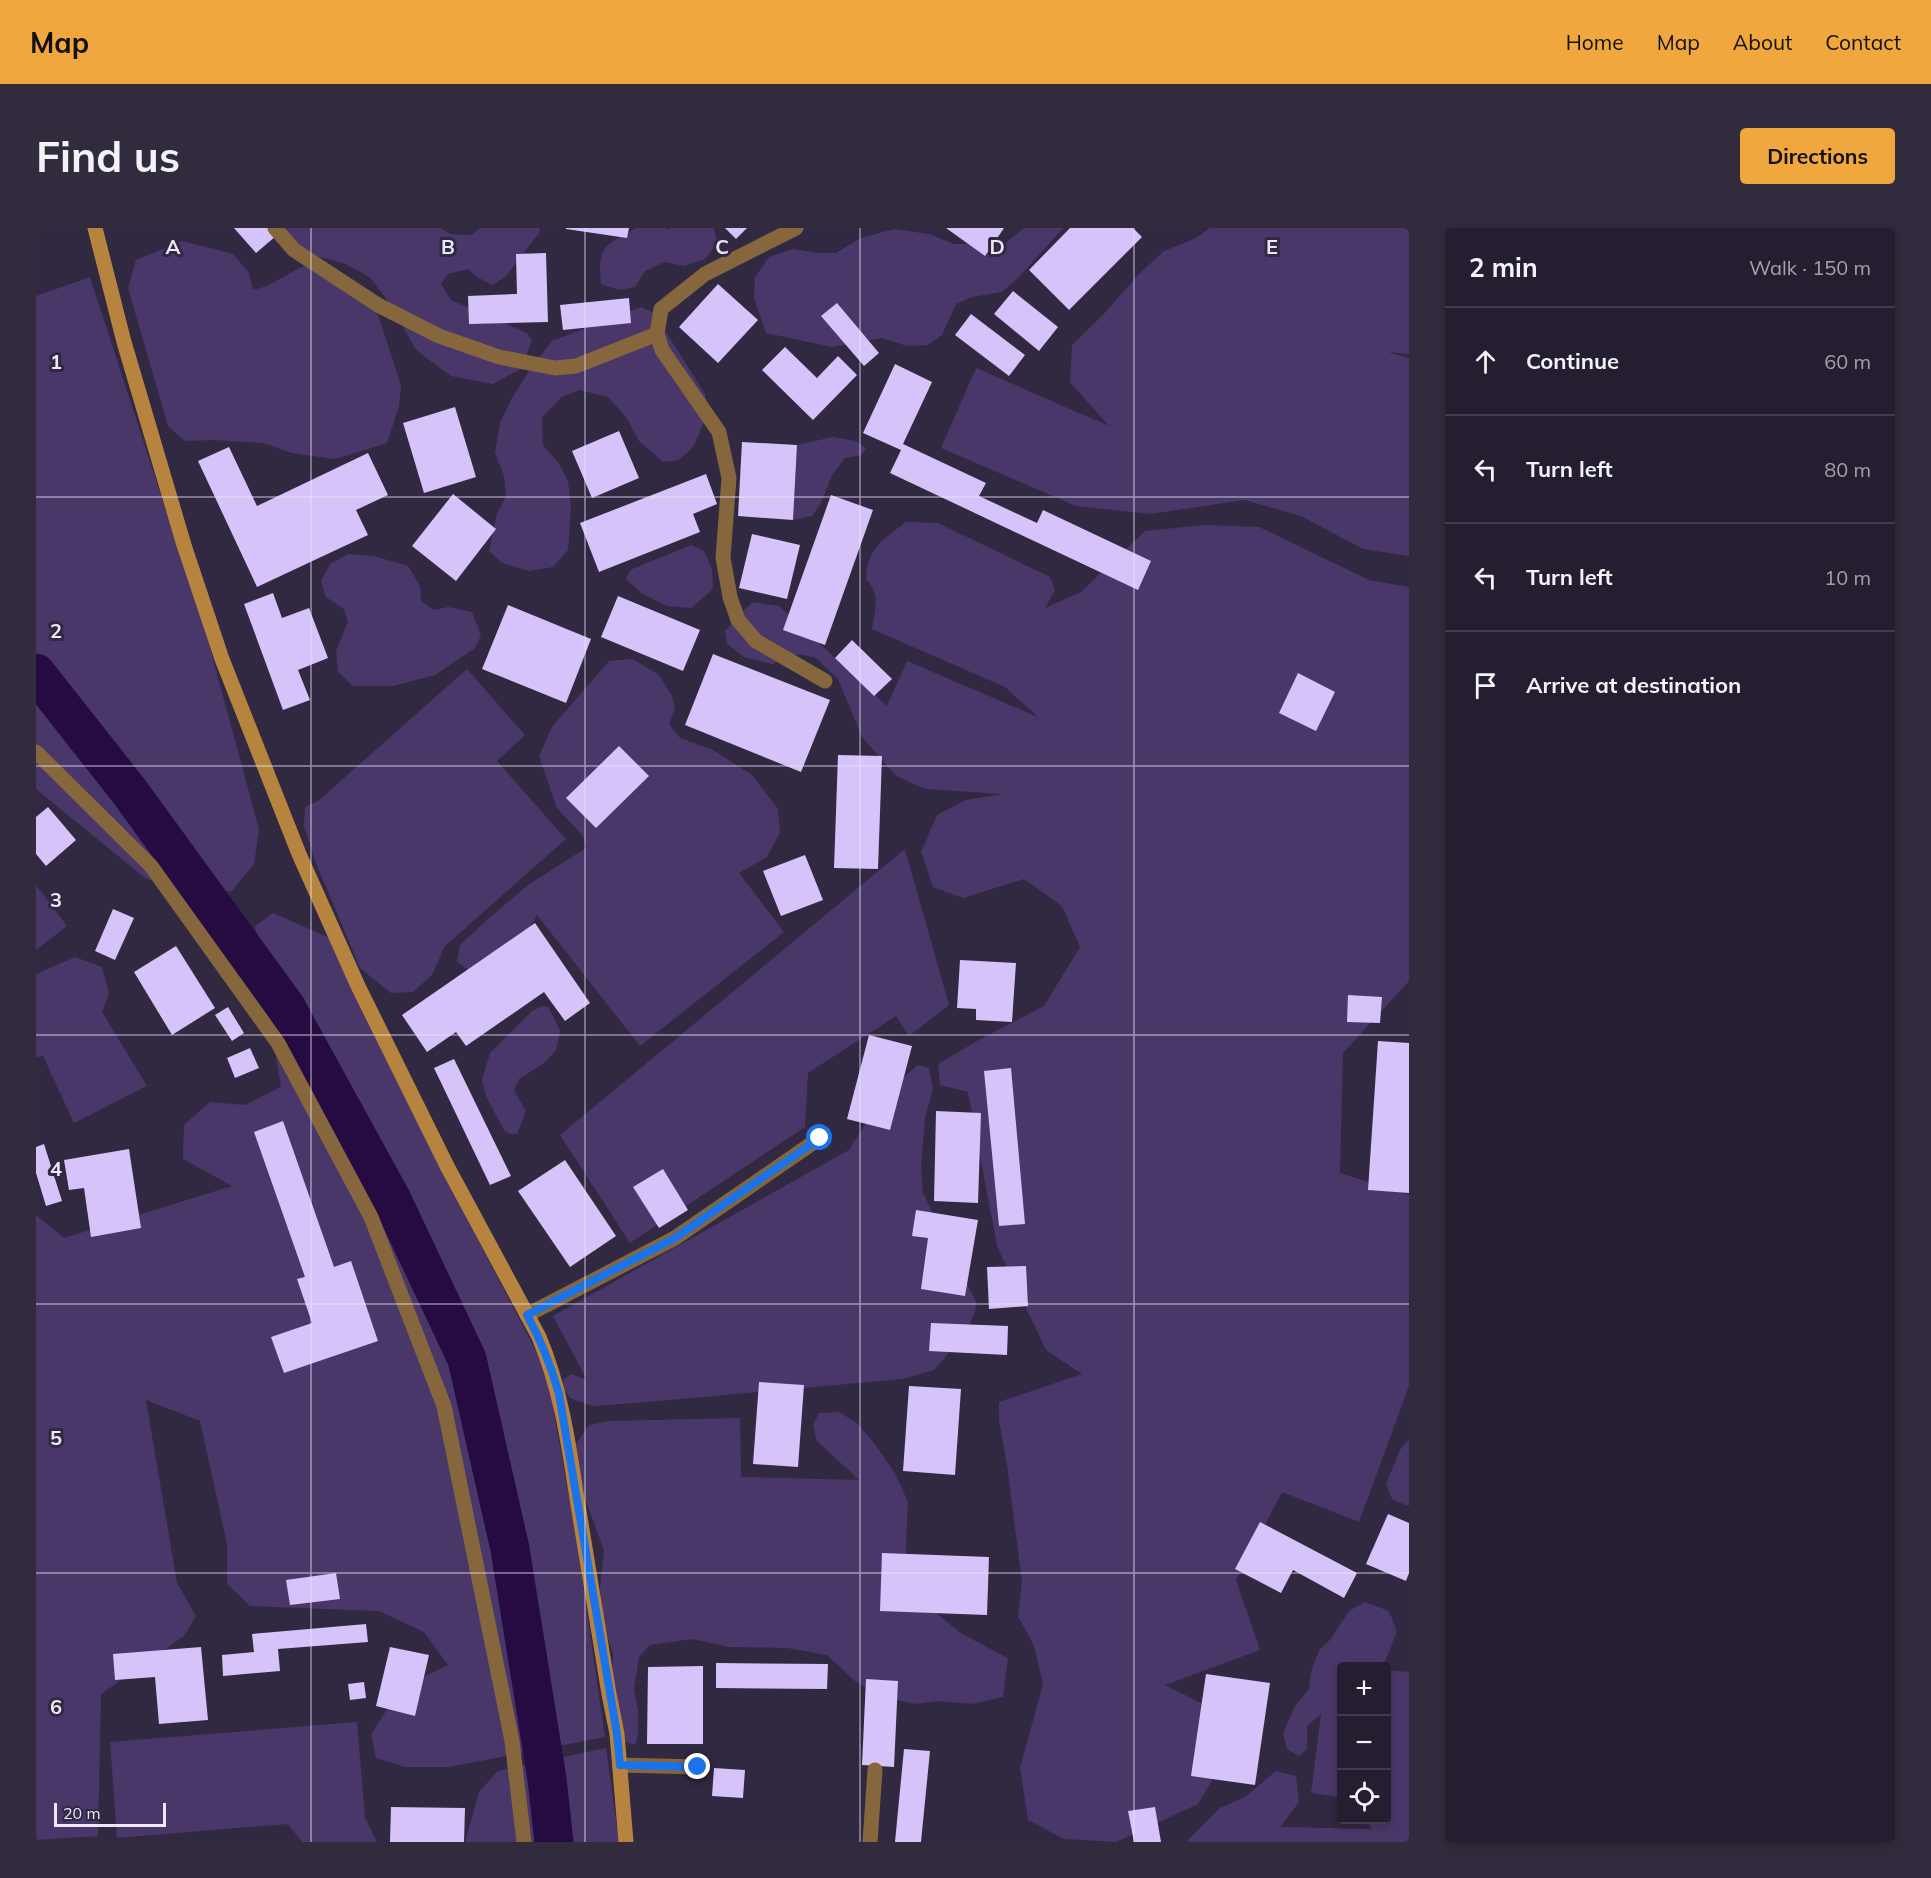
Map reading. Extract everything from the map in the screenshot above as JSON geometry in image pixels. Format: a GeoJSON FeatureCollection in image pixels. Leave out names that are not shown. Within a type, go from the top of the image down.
{"type":"FeatureCollection","features":[{"type":"Feature","properties":{"kind":"street"},"geometry":{"type":"LineString","coordinates":[[95,228],[123,342],[184,545],[222,659],[299,855],[363,996],[447,1166],[547,1357],[559,1394],[617,1734],[626,1842]]}},
{"type":"Feature","properties":{"kind":"street"},"geometry":{"type":"LineString","coordinates":[[275,228],[294,250],[378,305],[439,336],[499,357],[555,368],[576,366],[657,334]]}},
{"type":"Feature","properties":{"kind":"street"},"geometry":{"type":"LineString","coordinates":[[796,228],[705,274],[661,309],[657,334],[662,350],[719,432],[729,478],[723,558],[730,597],[738,620],[756,641],[825,681]]}},
{"type":"Feature","properties":{"kind":"street"},"geometry":{"type":"LineString","coordinates":[[36,752],[158,875],[278,1043],[371,1217],[444,1406],[512,1741],[524,1842]]}},
{"type":"Feature","properties":{"kind":"street"},"geometry":{"type":"LineString","coordinates":[[527,1315],[675,1238],[820,1138]]}},
{"type":"Feature","properties":{"kind":"street"},"geometry":{"type":"LineString","coordinates":[[620,1765],[698,1767]]}},
{"type":"Feature","properties":{"kind":"street"},"geometry":{"type":"LineString","coordinates":[[870,1842],[875,1770]]}},
{"type":"Feature","properties":{"kind":"shaded area"},"geometry":{"type":"Polygon","coordinates":[[[286,228],[440,228],[450,234],[471,235],[480,228],[540,228],[539,233],[506,276],[493,285],[477,277],[468,269],[448,274],[441,284],[451,300],[527,333],[532,340],[522,368],[493,384],[451,376],[416,350],[394,310],[370,277],[343,263],[308,254],[291,237],[286,228]]]}},
{"type":"Feature","properties":{"kind":"shaded area"},"geometry":{"type":"Polygon","coordinates":[[[636,228],[666,228],[669,230],[671,228],[714,228],[717,243],[705,259],[684,266],[664,262],[645,271],[635,287],[619,290],[601,284],[602,254],[617,238],[636,228]]]}},
{"type":"Feature","properties":{"kind":"shaded area"},"geometry":{"type":"Polygon","coordinates":[[[1024,228],[1063,228],[1019,277],[1002,292],[972,297],[956,304],[942,335],[928,345],[907,346],[882,338],[832,347],[766,333],[754,298],[755,277],[769,257],[793,249],[836,253],[861,238],[894,229],[929,234],[954,244],[1004,244],[1024,228]]]}},
{"type":"Feature","properties":{"kind":"shaded area"},"geometry":{"type":"Polygon","coordinates":[[[1210,228],[1409,228],[1409,354],[1388,352],[1409,358],[1409,556],[1363,549],[1301,516],[1245,500],[1150,514],[1076,506],[941,448],[976,368],[1109,426],[1070,382],[1072,345],[1164,251],[1196,238],[1210,228]]]}},
{"type":"Feature","properties":{"kind":"shaded area"},"geometry":{"type":"Polygon","coordinates":[[[182,241],[233,254],[249,273],[253,290],[267,286],[303,266],[342,273],[378,315],[401,385],[399,406],[387,443],[335,459],[291,453],[264,443],[185,441],[168,426],[128,288],[136,260],[182,241]]]}},
{"type":"Feature","properties":{"kind":"shaded area"},"geometry":{"type":"Polygon","coordinates":[[[90,277],[207,637],[259,829],[254,864],[232,891],[191,895],[145,878],[36,789],[36,296],[90,277]]]}},
{"type":"Feature","properties":{"kind":"shaded area"},"geometry":{"type":"Polygon","coordinates":[[[641,307],[654,313],[705,394],[709,411],[693,447],[679,460],[663,462],[639,441],[626,417],[608,397],[580,390],[562,397],[542,417],[543,445],[560,465],[568,481],[571,507],[568,550],[553,567],[529,571],[502,563],[489,551],[497,513],[506,496],[504,476],[495,453],[500,423],[512,398],[552,341],[641,307]]]}},
{"type":"Feature","properties":{"kind":"shaded area"},"geometry":{"type":"Polygon","coordinates":[[[833,437],[856,441],[866,448],[862,455],[845,458],[832,475],[821,503],[812,516],[793,520],[797,445],[833,437]]]}},
{"type":"Feature","properties":{"kind":"shaded area"},"geometry":{"type":"Polygon","coordinates":[[[906,522],[938,523],[1050,577],[1055,590],[1045,608],[1081,592],[1145,531],[1204,525],[1259,527],[1369,580],[1409,587],[1409,981],[1343,1053],[1340,1173],[1409,1195],[1409,1386],[1359,1522],[1282,1492],[1236,1580],[1260,1650],[1165,1685],[1219,1712],[1230,1750],[1198,1804],[1116,1842],[1064,1839],[1028,1820],[1020,1768],[1043,1684],[1034,1646],[1018,1616],[1022,1582],[999,1421],[999,1402],[1082,1374],[1046,1350],[997,1246],[968,1092],[940,1085],[938,1064],[1044,1006],[1080,947],[1062,906],[1024,879],[963,898],[933,887],[921,852],[937,815],[966,800],[1004,794],[925,789],[896,776],[862,737],[838,679],[816,658],[799,654],[772,664],[744,657],[727,644],[725,631],[753,602],[779,606],[887,706],[907,661],[1038,717],[1005,687],[872,629],[876,602],[874,591],[866,579],[867,568],[873,551],[878,545],[906,522]]]}},
{"type":"Feature","properties":{"kind":"shaded area"},"geometry":{"type":"Polygon","coordinates":[[[691,545],[704,551],[712,569],[713,589],[691,608],[667,606],[641,593],[626,579],[630,570],[691,545]]]}},
{"type":"Feature","properties":{"kind":"shaded area"},"geometry":{"type":"Polygon","coordinates":[[[348,554],[374,556],[408,566],[420,586],[421,601],[434,610],[448,607],[472,612],[481,635],[475,648],[435,675],[393,686],[353,686],[338,672],[336,651],[348,622],[344,609],[326,597],[321,581],[330,564],[348,554]]]}},
{"type":"Feature","properties":{"kind":"shaded area"},"geometry":{"type":"Polygon","coordinates":[[[633,659],[659,675],[672,696],[675,708],[669,724],[680,738],[713,750],[752,775],[778,809],[780,832],[767,857],[739,873],[784,932],[640,1046],[537,915],[502,974],[478,977],[457,962],[460,945],[488,919],[528,885],[586,848],[583,836],[557,808],[539,756],[552,727],[609,661],[633,659]]]}},
{"type":"Feature","properties":{"kind":"shaded area"},"geometry":{"type":"Polygon","coordinates":[[[467,669],[525,735],[497,761],[566,839],[445,946],[432,975],[413,992],[391,993],[360,968],[316,863],[304,826],[305,807],[318,801],[467,669]]]}},
{"type":"Feature","properties":{"kind":"shaded area"},"geometry":{"type":"Polygon","coordinates":[[[905,849],[949,1005],[909,1036],[896,1016],[808,1073],[805,1127],[630,1243],[560,1135],[905,849]]]}},
{"type":"Feature","properties":{"kind":"shaded area"},"geometry":{"type":"Polygon","coordinates":[[[36,885],[67,926],[36,950],[36,885]]]}},
{"type":"Feature","properties":{"kind":"shaded area"},"geometry":{"type":"Polygon","coordinates":[[[273,913],[332,939],[438,1164],[547,1372],[578,1549],[605,1737],[449,1767],[405,1767],[376,1758],[371,1734],[402,1687],[448,1665],[424,1632],[379,1611],[250,1606],[227,1584],[227,1544],[200,1421],[146,1400],[177,1583],[196,1616],[184,1636],[101,1694],[98,1836],[36,1840],[36,1215],[64,1238],[232,1186],[183,1159],[184,1125],[210,1102],[245,1105],[281,1087],[255,926],[273,913]]]}},
{"type":"Feature","properties":{"kind":"shaded area"},"geometry":{"type":"Polygon","coordinates":[[[75,957],[102,967],[109,993],[102,1012],[147,1086],[74,1123],[43,1056],[36,1057],[36,974],[75,957]]]}},
{"type":"Feature","properties":{"kind":"shaded area"},"geometry":{"type":"Polygon","coordinates":[[[543,1006],[549,1008],[560,1031],[556,1050],[544,1063],[519,1079],[514,1090],[526,1111],[517,1134],[510,1134],[504,1130],[486,1096],[482,1080],[490,1053],[532,1011],[543,1006]]]}},
{"type":"Feature","properties":{"kind":"shaded area"},"geometry":{"type":"Polygon","coordinates":[[[918,1065],[929,1068],[933,1089],[925,1118],[921,1166],[923,1193],[976,1302],[975,1312],[964,1335],[934,1370],[902,1379],[636,1403],[592,1406],[570,1398],[562,1387],[563,1380],[571,1374],[587,1380],[553,1316],[849,1150],[886,1092],[918,1065]]]}},
{"type":"Feature","properties":{"kind":"shaded area"},"geometry":{"type":"Polygon","coordinates":[[[839,1412],[857,1423],[874,1443],[895,1473],[908,1502],[905,1569],[916,1597],[962,1634],[1008,1658],[1003,1697],[972,1704],[937,1701],[916,1704],[883,1697],[855,1681],[827,1655],[787,1648],[729,1647],[692,1639],[650,1645],[639,1657],[634,1689],[638,1711],[638,1735],[635,1745],[625,1742],[614,1718],[613,1654],[603,1623],[600,1588],[604,1550],[585,1499],[576,1444],[589,1425],[609,1421],[740,1418],[741,1477],[859,1480],[817,1441],[813,1425],[819,1413],[839,1412]]]}},
{"type":"Feature","properties":{"kind":"shaded area"},"geometry":{"type":"Polygon","coordinates":[[[1409,1439],[1408,1506],[1392,1499],[1386,1484],[1400,1450],[1409,1439]]]}},
{"type":"Feature","properties":{"kind":"shaded area"},"geometry":{"type":"Polygon","coordinates":[[[1365,1602],[1389,1611],[1397,1632],[1385,1662],[1337,1662],[1337,1796],[1311,1793],[1321,1714],[1307,1726],[1307,1749],[1299,1756],[1287,1749],[1283,1733],[1295,1706],[1309,1689],[1311,1672],[1319,1650],[1330,1640],[1349,1611],[1365,1602]]]}},
{"type":"Feature","properties":{"kind":"shaded area"},"geometry":{"type":"Polygon","coordinates":[[[1391,1670],[1409,1672],[1409,1842],[1186,1842],[1220,1808],[1245,1797],[1276,1771],[1296,1776],[1299,1802],[1280,1827],[1372,1829],[1369,1824],[1391,1824],[1391,1670]]]}},
{"type":"Feature","properties":{"kind":"shaded area"},"geometry":{"type":"Polygon","coordinates":[[[357,1722],[365,1818],[377,1842],[302,1842],[288,1824],[117,1838],[110,1742],[357,1722]]]}},
{"type":"Feature","properties":{"kind":"shaded area"},"geometry":{"type":"Polygon","coordinates":[[[606,1748],[619,1842],[465,1842],[479,1792],[498,1771],[606,1748]]]}},
{"type":"Feature","properties":{"kind":"building"},"geometry":{"type":"Polygon","coordinates":[[[234,228],[269,228],[276,236],[256,253],[234,228]]]}},
{"type":"Feature","properties":{"kind":"building"},"geometry":{"type":"Polygon","coordinates":[[[566,228],[629,228],[627,238],[566,228]]]}},
{"type":"Feature","properties":{"kind":"building"},"geometry":{"type":"Polygon","coordinates":[[[725,228],[747,228],[736,239],[725,228]]]}},
{"type":"Feature","properties":{"kind":"building"},"geometry":{"type":"Polygon","coordinates":[[[946,228],[1004,228],[985,256],[946,228]]]}},
{"type":"Feature","properties":{"kind":"building"},"geometry":{"type":"Polygon","coordinates":[[[1070,228],[1133,228],[1142,237],[1069,310],[1029,270],[1070,228]]]}},
{"type":"Feature","properties":{"kind":"building"},"geometry":{"type":"Polygon","coordinates":[[[546,253],[548,322],[469,324],[468,296],[517,294],[516,254],[546,253]]]}},
{"type":"Feature","properties":{"kind":"building"},"geometry":{"type":"Polygon","coordinates":[[[718,284],[758,320],[718,363],[679,327],[718,284]]]}},
{"type":"Feature","properties":{"kind":"building"},"geometry":{"type":"Polygon","coordinates":[[[1013,291],[1058,327],[1039,351],[994,314],[1013,291]]]}},
{"type":"Feature","properties":{"kind":"building"},"geometry":{"type":"Polygon","coordinates":[[[629,298],[631,323],[563,330],[560,305],[629,298]]]}},
{"type":"Feature","properties":{"kind":"building"},"geometry":{"type":"Polygon","coordinates":[[[837,303],[879,353],[864,366],[821,316],[837,303]]]}},
{"type":"Feature","properties":{"kind":"building"},"geometry":{"type":"Polygon","coordinates":[[[971,314],[1025,355],[1009,376],[955,335],[971,314]]]}},
{"type":"Feature","properties":{"kind":"building"},"geometry":{"type":"Polygon","coordinates":[[[785,347],[817,378],[838,356],[857,375],[813,420],[762,370],[785,347]]]}},
{"type":"Feature","properties":{"kind":"building"},"geometry":{"type":"Polygon","coordinates":[[[895,364],[932,382],[903,444],[986,483],[979,496],[1037,523],[1043,510],[1151,561],[1138,590],[890,473],[901,450],[863,433],[895,364]]]}},
{"type":"Feature","properties":{"kind":"building"},"geometry":{"type":"Polygon","coordinates":[[[455,407],[476,477],[424,493],[403,423],[455,407]]]}},
{"type":"Feature","properties":{"kind":"building"},"geometry":{"type":"Polygon","coordinates":[[[619,431],[639,478],[592,498],[572,451],[619,431]]]}},
{"type":"Feature","properties":{"kind":"building"},"geometry":{"type":"Polygon","coordinates":[[[742,442],[797,445],[793,520],[738,516],[742,442]]]}},
{"type":"Feature","properties":{"kind":"building"},"geometry":{"type":"Polygon","coordinates":[[[229,447],[257,506],[368,453],[388,495],[356,510],[368,535],[257,587],[198,461],[229,447]]]}},
{"type":"Feature","properties":{"kind":"building"},"geometry":{"type":"Polygon","coordinates":[[[706,474],[717,504],[693,514],[700,532],[599,572],[580,523],[706,474]]]}},
{"type":"Feature","properties":{"kind":"building"},"geometry":{"type":"Polygon","coordinates":[[[453,494],[496,529],[456,581],[412,546],[453,494]]]}},
{"type":"Feature","properties":{"kind":"building"},"geometry":{"type":"Polygon","coordinates":[[[831,495],[873,510],[825,645],[783,630],[831,495]]]}},
{"type":"Feature","properties":{"kind":"building"},"geometry":{"type":"Polygon","coordinates":[[[752,534],[800,545],[787,599],[739,588],[752,534]]]}},
{"type":"Feature","properties":{"kind":"building"},"geometry":{"type":"Polygon","coordinates":[[[273,593],[282,618],[309,608],[328,658],[298,670],[310,700],[283,710],[244,604],[273,593]]]}},
{"type":"Feature","properties":{"kind":"building"},"geometry":{"type":"Polygon","coordinates":[[[618,596],[700,630],[683,671],[601,637],[618,596]]]}},
{"type":"Feature","properties":{"kind":"building"},"geometry":{"type":"Polygon","coordinates":[[[508,605],[591,639],[566,703],[482,669],[508,605]]]}},
{"type":"Feature","properties":{"kind":"building"},"geometry":{"type":"Polygon","coordinates":[[[852,640],[892,679],[874,696],[835,658],[852,640]]]}},
{"type":"Feature","properties":{"kind":"building"},"geometry":{"type":"Polygon","coordinates":[[[713,654],[830,700],[801,772],[685,725],[713,654]]]}},
{"type":"Feature","properties":{"kind":"building"},"geometry":{"type":"Polygon","coordinates":[[[1298,673],[1335,692],[1316,731],[1279,713],[1298,673]]]}},
{"type":"Feature","properties":{"kind":"building"},"geometry":{"type":"Polygon","coordinates":[[[619,746],[649,776],[596,828],[566,798],[619,746]]]}},
{"type":"Feature","properties":{"kind":"building"},"geometry":{"type":"Polygon","coordinates":[[[838,755],[882,756],[878,869],[834,868],[838,755]]]}},
{"type":"Feature","properties":{"kind":"building"},"geometry":{"type":"Polygon","coordinates":[[[48,807],[76,840],[46,866],[36,854],[36,817],[48,807]]]}},
{"type":"Feature","properties":{"kind":"building"},"geometry":{"type":"Polygon","coordinates":[[[805,855],[823,900],[781,916],[763,871],[805,855]]]}},
{"type":"Feature","properties":{"kind":"building"},"geometry":{"type":"Polygon","coordinates":[[[113,909],[134,918],[115,960],[95,951],[113,909]]]}},
{"type":"Feature","properties":{"kind":"building"},"geometry":{"type":"Polygon","coordinates":[[[535,923],[590,1003],[565,1021],[544,992],[466,1046],[456,1032],[427,1052],[402,1015],[535,923]]]}},
{"type":"Feature","properties":{"kind":"building"},"geometry":{"type":"Polygon","coordinates":[[[176,946],[215,1008],[172,1035],[134,972],[176,946]]]}},
{"type":"Feature","properties":{"kind":"building"},"geometry":{"type":"Polygon","coordinates":[[[960,960],[1016,963],[1012,1022],[976,1020],[976,1009],[957,1008],[960,960]]]}},
{"type":"Feature","properties":{"kind":"building"},"geometry":{"type":"Polygon","coordinates":[[[1348,995],[1382,997],[1380,1023],[1347,1022],[1348,995]]]}},
{"type":"Feature","properties":{"kind":"building"},"geometry":{"type":"Polygon","coordinates":[[[228,1007],[244,1033],[232,1041],[215,1015],[228,1007]]]}},
{"type":"Feature","properties":{"kind":"building"},"geometry":{"type":"Polygon","coordinates":[[[869,1035],[912,1046],[890,1130],[847,1119],[869,1035]]]}},
{"type":"Feature","properties":{"kind":"building"},"geometry":{"type":"Polygon","coordinates":[[[1378,1041],[1409,1043],[1409,1193],[1368,1190],[1378,1041]]]}},
{"type":"Feature","properties":{"kind":"building"},"geometry":{"type":"Polygon","coordinates":[[[250,1048],[259,1068],[235,1078],[227,1058],[250,1048]]]}},
{"type":"Feature","properties":{"kind":"building"},"geometry":{"type":"Polygon","coordinates":[[[454,1059],[511,1176],[490,1185],[434,1068],[454,1059]]]}},
{"type":"Feature","properties":{"kind":"building"},"geometry":{"type":"Polygon","coordinates":[[[1011,1068],[1025,1224],[999,1226],[984,1071],[1011,1068]]]}},
{"type":"Feature","properties":{"kind":"building"},"geometry":{"type":"Polygon","coordinates":[[[936,1111],[981,1113],[978,1203],[934,1201],[936,1111]]]}},
{"type":"Feature","properties":{"kind":"building"},"geometry":{"type":"Polygon","coordinates":[[[283,1121],[334,1267],[351,1261],[378,1341],[284,1373],[271,1337],[312,1323],[297,1279],[305,1277],[254,1132],[283,1121]]]}},
{"type":"Feature","properties":{"kind":"building"},"geometry":{"type":"Polygon","coordinates":[[[44,1144],[62,1201],[46,1206],[36,1173],[36,1147],[44,1144]]]}},
{"type":"Feature","properties":{"kind":"building"},"geometry":{"type":"Polygon","coordinates":[[[129,1149],[141,1228],[91,1237],[84,1188],[69,1190],[64,1160],[129,1149]]]}},
{"type":"Feature","properties":{"kind":"building"},"geometry":{"type":"Polygon","coordinates":[[[565,1160],[616,1236],[570,1267],[518,1191],[565,1160]]]}},
{"type":"Feature","properties":{"kind":"building"},"geometry":{"type":"Polygon","coordinates":[[[663,1169],[688,1210],[659,1228],[633,1187],[663,1169]]]}},
{"type":"Feature","properties":{"kind":"building"},"geometry":{"type":"Polygon","coordinates":[[[916,1210],[978,1220],[965,1296],[921,1289],[928,1238],[912,1236],[916,1210]]]}},
{"type":"Feature","properties":{"kind":"building"},"geometry":{"type":"Polygon","coordinates":[[[1026,1266],[1028,1306],[989,1309],[987,1267],[1026,1266]]]}},
{"type":"Feature","properties":{"kind":"building"},"geometry":{"type":"Polygon","coordinates":[[[931,1323],[1008,1326],[1007,1355],[929,1351],[931,1323]]]}},
{"type":"Feature","properties":{"kind":"building"},"geometry":{"type":"Polygon","coordinates":[[[759,1382],[804,1385],[798,1467],[753,1464],[759,1382]]]}},
{"type":"Feature","properties":{"kind":"building"},"geometry":{"type":"Polygon","coordinates":[[[909,1386],[961,1389],[955,1475],[903,1471],[909,1386]]]}},
{"type":"Feature","properties":{"kind":"building"},"geometry":{"type":"Polygon","coordinates":[[[1388,1514],[1409,1523],[1409,1573],[1406,1581],[1366,1564],[1388,1514]]]}},
{"type":"Feature","properties":{"kind":"building"},"geometry":{"type":"Polygon","coordinates":[[[1260,1522],[1357,1573],[1344,1598],[1293,1570],[1281,1593],[1235,1569],[1260,1522]]]}},
{"type":"Feature","properties":{"kind":"building"},"geometry":{"type":"Polygon","coordinates":[[[882,1553],[989,1557],[987,1615],[880,1611],[882,1553]]]}},
{"type":"Feature","properties":{"kind":"building"},"geometry":{"type":"Polygon","coordinates":[[[336,1573],[340,1599],[290,1605],[286,1580],[336,1573]]]}},
{"type":"Feature","properties":{"kind":"building"},"geometry":{"type":"Polygon","coordinates":[[[366,1624],[368,1642],[278,1649],[280,1671],[223,1676],[222,1655],[254,1652],[252,1634],[366,1624]]]}},
{"type":"Feature","properties":{"kind":"building"},"geometry":{"type":"Polygon","coordinates":[[[201,1647],[208,1720],[159,1724],[155,1677],[115,1680],[113,1654],[201,1647]]]}},
{"type":"Feature","properties":{"kind":"building"},"geometry":{"type":"Polygon","coordinates":[[[390,1647],[429,1655],[415,1716],[376,1706],[390,1647]]]}},
{"type":"Feature","properties":{"kind":"building"},"geometry":{"type":"Polygon","coordinates":[[[716,1663],[828,1664],[827,1689],[716,1688],[716,1663]]]}},
{"type":"Feature","properties":{"kind":"building"},"geometry":{"type":"Polygon","coordinates":[[[703,1666],[703,1744],[647,1744],[648,1667],[703,1666]]]}},
{"type":"Feature","properties":{"kind":"building"},"geometry":{"type":"Polygon","coordinates":[[[1206,1674],[1270,1683],[1255,1785],[1191,1776],[1206,1674]]]}},
{"type":"Feature","properties":{"kind":"building"},"geometry":{"type":"Polygon","coordinates":[[[866,1679],[898,1681],[894,1767],[862,1765],[866,1679]]]}},
{"type":"Feature","properties":{"kind":"building"},"geometry":{"type":"Polygon","coordinates":[[[364,1682],[366,1698],[350,1700],[348,1684],[364,1682]]]}},
{"type":"Feature","properties":{"kind":"building"},"geometry":{"type":"Polygon","coordinates":[[[904,1749],[930,1751],[921,1842],[895,1842],[904,1749]]]}},
{"type":"Feature","properties":{"kind":"building"},"geometry":{"type":"Polygon","coordinates":[[[714,1768],[745,1770],[743,1798],[712,1796],[714,1768]]]}},
{"type":"Feature","properties":{"kind":"building"},"geometry":{"type":"Polygon","coordinates":[[[391,1807],[465,1808],[464,1842],[390,1842],[391,1807]]]}},
{"type":"Feature","properties":{"kind":"building"},"geometry":{"type":"Polygon","coordinates":[[[1155,1807],[1161,1842],[1134,1842],[1128,1811],[1155,1807]]]}},
{"type":"Feature","properties":{"kind":"waterway"},"geometry":{"type":"LineString","coordinates":[[36,673],[129,791],[286,1007],[392,1200],[467,1359],[510,1549],[547,1779],[554,1842]]}},
{"type":"Feature","properties":{"kind":"route"},"geometry":{"type":"LineString","coordinates":[[698,1767],[620,1765],[617,1734],[559,1394],[539,1337],[527,1315],[675,1238],[820,1138]]}}]}
